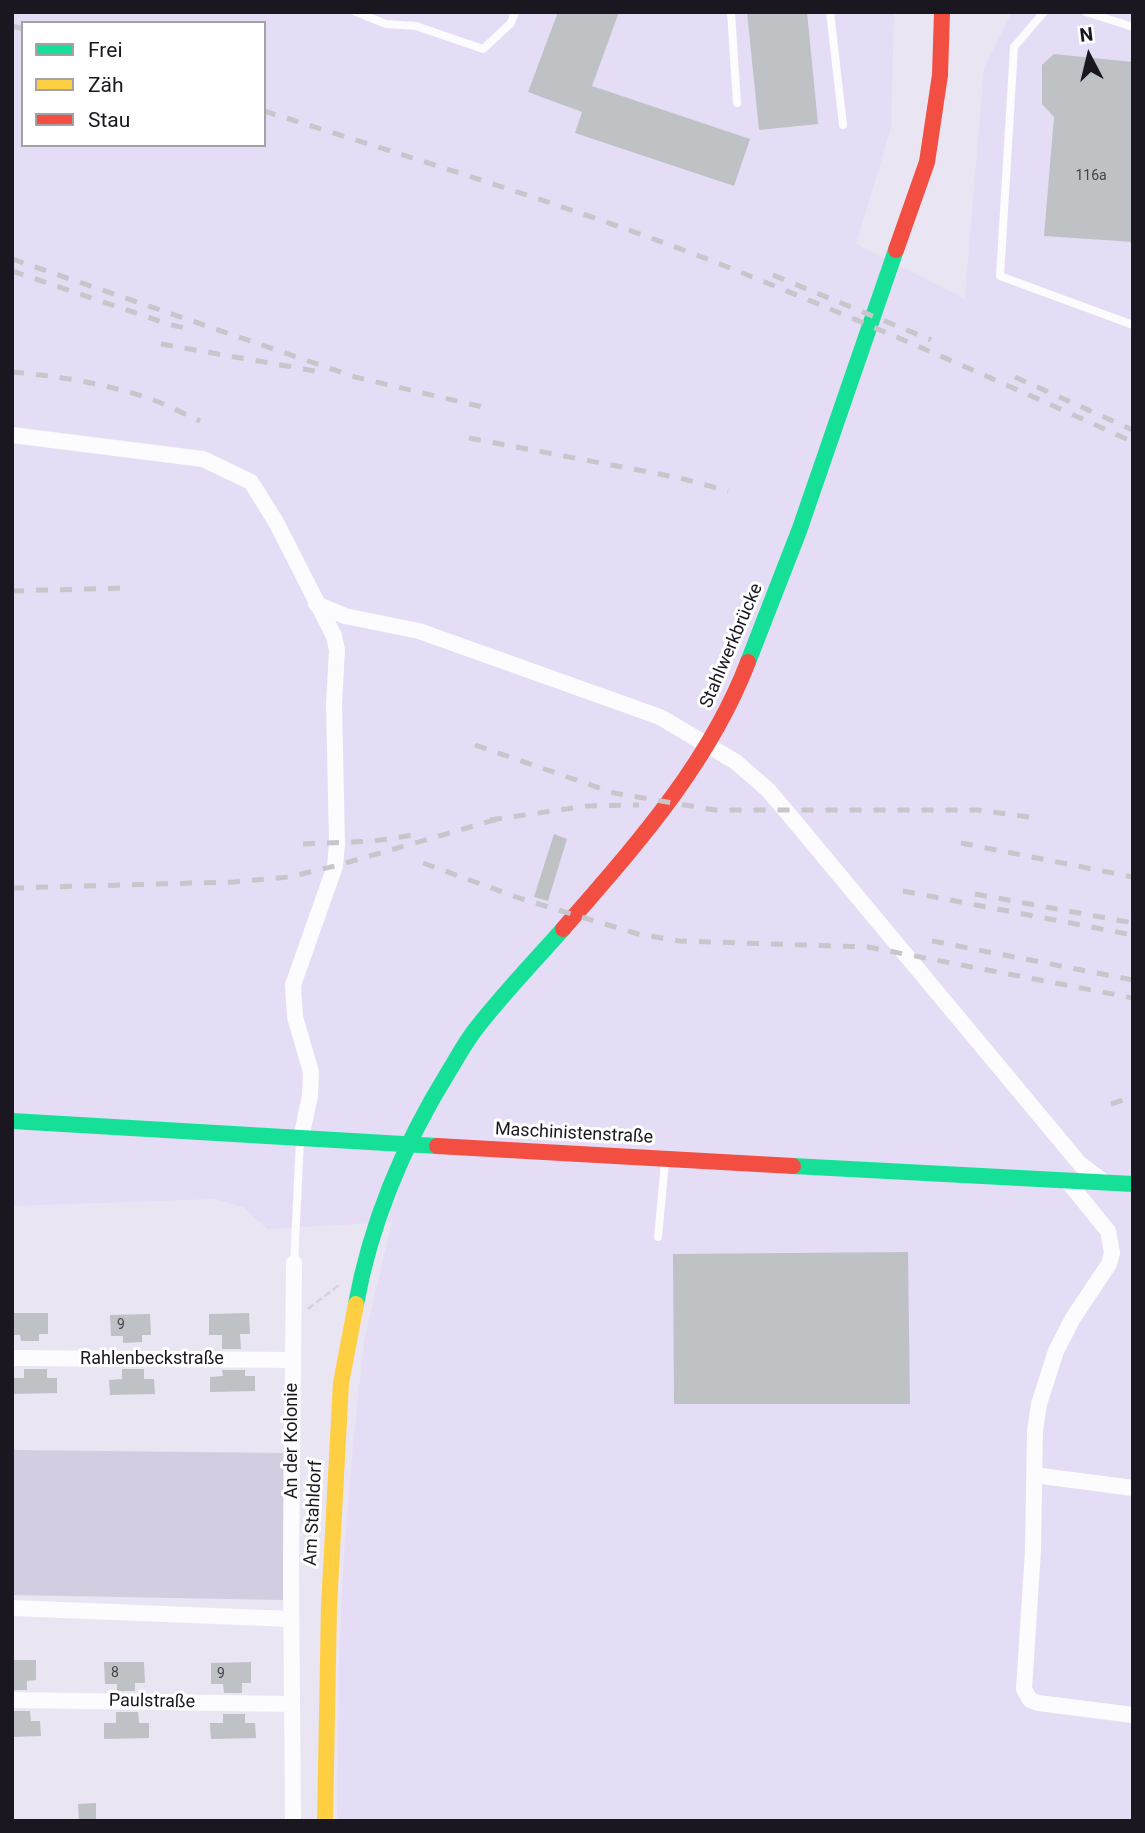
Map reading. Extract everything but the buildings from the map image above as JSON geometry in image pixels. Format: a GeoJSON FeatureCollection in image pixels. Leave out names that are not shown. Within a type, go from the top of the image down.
{"type":"FeatureCollection","features":[{"type":"Feature","properties":{"kind":"main road","name":"Stahlwerkbrücke"},"geometry":{"type":"LineString","coordinates":[[382,1211],[404,1153],[433,1097],[473,1032],[675,795],[718,726],[739,685],[794,543],[927,162],[940,75],[942,12]]}},
{"type":"Feature","properties":{"kind":"main road","name":"Maschinistenstraße"},"geometry":{"type":"LineString","coordinates":[[12,1121],[1133,1184]]}},
{"type":"Feature","properties":{"kind":"main road","name":"Am Stahldorf"},"geometry":{"type":"LineString","coordinates":[[325,1821],[329,1606],[341,1383],[362,1272],[382,1211]]}},
{"type":"Feature","properties":{"kind":"street"},"geometry":{"type":"LineString","coordinates":[[12,435],[203,459],[251,482],[276,522],[334,636],[337,650],[334,717],[337,844],[335,866],[293,985],[295,1017],[310,1072],[310,1096],[300,1138]]}},
{"type":"Feature","properties":{"kind":"street"},"geometry":{"type":"LineString","coordinates":[[316,604],[345,616],[419,631],[660,717],[736,762],[786,811],[1080,1164],[1104,1182]]}},
{"type":"Feature","properties":{"kind":"street"},"geometry":{"type":"LineString","coordinates":[[1068,1182],[1108,1231],[1112,1252],[1109,1264],[1073,1318],[1046,1378],[1035,1431],[1033,1550],[1024,1689],[1030,1700],[1038,1703],[1133,1715]]}},
{"type":"Feature","properties":{"kind":"street","name":"An der Kolonie"},"geometry":{"type":"LineString","coordinates":[[293,1821],[291,1619],[294,1263]]}},
{"type":"Feature","properties":{"kind":"street","name":"Rahlenbeckstraße"},"geometry":{"type":"LineString","coordinates":[[12,1358],[293,1360]]}},
{"type":"Feature","properties":{"kind":"street"},"geometry":{"type":"LineString","coordinates":[[1034,1475],[1133,1488]]}},
{"type":"Feature","properties":{"kind":"street"},"geometry":{"type":"LineString","coordinates":[[12,1608],[291,1619]]}},
{"type":"Feature","properties":{"kind":"street","name":"Paulstraße"},"geometry":{"type":"LineString","coordinates":[[12,1700],[292,1704]]}},
{"type":"Feature","properties":{"kind":"lane"},"geometry":{"type":"LineString","coordinates":[[356,12],[386,24],[416,26],[483,49],[511,23],[515,12]]}},
{"type":"Feature","properties":{"kind":"lane"},"geometry":{"type":"LineString","coordinates":[[731,12],[737,103]]}},
{"type":"Feature","properties":{"kind":"lane"},"geometry":{"type":"LineString","coordinates":[[830,12],[843,125]]}},
{"type":"Feature","properties":{"kind":"lane"},"geometry":{"type":"LineString","coordinates":[[1044,12],[1014,47],[1000,276],[1133,325]]}},
{"type":"Feature","properties":{"kind":"lane"},"geometry":{"type":"LineString","coordinates":[[1086,12],[1133,27]]}},
{"type":"Feature","properties":{"kind":"lane"},"geometry":{"type":"LineString","coordinates":[[294,1263],[300,1138]]}},
{"type":"Feature","properties":{"kind":"lane"},"geometry":{"type":"LineString","coordinates":[[658,1237],[665,1159]]}},
{"type":"Feature","properties":{"kind":"path"},"geometry":{"type":"LineString","coordinates":[[306,1311],[342,1283]]}},
{"type":"Feature","properties":{"kind":"shaded area"},"geometry":{"type":"Polygon","coordinates":[[[12,12],[894,12],[891,128],[856,244],[965,299],[984,68],[1012,12],[1133,12],[1133,1821],[337,1821],[339,1661],[353,1446],[364,1341],[392,1222],[267,1229],[243,1207],[214,1199],[12,1206],[12,12]]]}},
{"type":"Feature","properties":{"kind":"shaded area"},"geometry":{"type":"Polygon","coordinates":[[[12,1450],[283,1453],[283,1600],[12,1595],[12,1450]]]}},
{"type":"Feature","properties":{"kind":"railway"},"geometry":{"type":"LineString","coordinates":[[12,26],[21,28]]}},
{"type":"Feature","properties":{"kind":"railway"},"geometry":{"type":"LineString","coordinates":[[266,112],[547,202],[715,262],[925,349],[1133,442]]}},
{"type":"Feature","properties":{"kind":"railway"},"geometry":{"type":"LineString","coordinates":[[12,259],[355,377],[487,408]]}},
{"type":"Feature","properties":{"kind":"railway"},"geometry":{"type":"LineString","coordinates":[[12,271],[192,330]]}},
{"type":"Feature","properties":{"kind":"railway"},"geometry":{"type":"LineString","coordinates":[[773,275],[931,340]]}},
{"type":"Feature","properties":{"kind":"railway"},"geometry":{"type":"LineString","coordinates":[[161,344],[315,371]]}},
{"type":"Feature","properties":{"kind":"railway"},"geometry":{"type":"LineString","coordinates":[[12,372],[113,388],[152,399],[200,421]]}},
{"type":"Feature","properties":{"kind":"railway"},"geometry":{"type":"LineString","coordinates":[[1015,377],[1133,430]]}},
{"type":"Feature","properties":{"kind":"railway"},"geometry":{"type":"LineString","coordinates":[[469,438],[680,478],[728,491]]}},
{"type":"Feature","properties":{"kind":"railway"},"geometry":{"type":"LineString","coordinates":[[12,591],[124,588]]}},
{"type":"Feature","properties":{"kind":"railway"},"geometry":{"type":"LineString","coordinates":[[475,745],[614,793],[715,810],[977,810],[1037,818]]}},
{"type":"Feature","properties":{"kind":"railway"},"geometry":{"type":"LineString","coordinates":[[490,820],[587,806],[639,805]]}},
{"type":"Feature","properties":{"kind":"railway"},"geometry":{"type":"LineString","coordinates":[[12,888],[233,882],[289,877],[498,819]]}},
{"type":"Feature","properties":{"kind":"railway"},"geometry":{"type":"LineString","coordinates":[[303,844],[373,841],[414,835]]}},
{"type":"Feature","properties":{"kind":"railway"},"geometry":{"type":"LineString","coordinates":[[961,843],[1133,877]]}},
{"type":"Feature","properties":{"kind":"railway"},"geometry":{"type":"LineString","coordinates":[[423,863],[522,899],[638,934],[680,941],[868,947],[1133,998]]}},
{"type":"Feature","properties":{"kind":"railway"},"geometry":{"type":"LineString","coordinates":[[903,891],[1133,935]]}},
{"type":"Feature","properties":{"kind":"railway"},"geometry":{"type":"LineString","coordinates":[[975,894],[1133,923]]}},
{"type":"Feature","properties":{"kind":"railway"},"geometry":{"type":"LineString","coordinates":[[932,941],[1133,980]]}},
{"type":"Feature","properties":{"kind":"railway"},"geometry":{"type":"LineString","coordinates":[[1111,1104],[1133,1097]]}},
{"type":"Feature","properties":{"kind":"traffic: fast"},"geometry":{"type":"LineString","coordinates":[[748,662],[799,531],[896,250]]}},
{"type":"Feature","properties":{"kind":"traffic: fast"},"geometry":{"type":"LineString","coordinates":[[356,1304],[362,1273],[380,1213],[404,1154],[433,1098],[475,1030],[563,929]]}},
{"type":"Feature","properties":{"kind":"traffic: fast"},"geometry":{"type":"LineString","coordinates":[[12,1121],[437,1146]]}},
{"type":"Feature","properties":{"kind":"traffic: fast"},"geometry":{"type":"LineString","coordinates":[[793,1166],[1133,1184]]}},
{"type":"Feature","properties":{"kind":"traffic: slow"},"geometry":{"type":"LineString","coordinates":[[325,1821],[329,1606],[341,1383],[356,1304]]}},
{"type":"Feature","properties":{"kind":"traffic: jam"},"geometry":{"type":"LineString","coordinates":[[896,250],[927,162],[940,75],[942,12]]}},
{"type":"Feature","properties":{"kind":"traffic: jam"},"geometry":{"type":"LineString","coordinates":[[563,929],[642,836],[691,771],[731,700],[748,662]]}},
{"type":"Feature","properties":{"kind":"traffic: jam"},"geometry":{"type":"LineString","coordinates":[[437,1146],[793,1166]]}}]}
